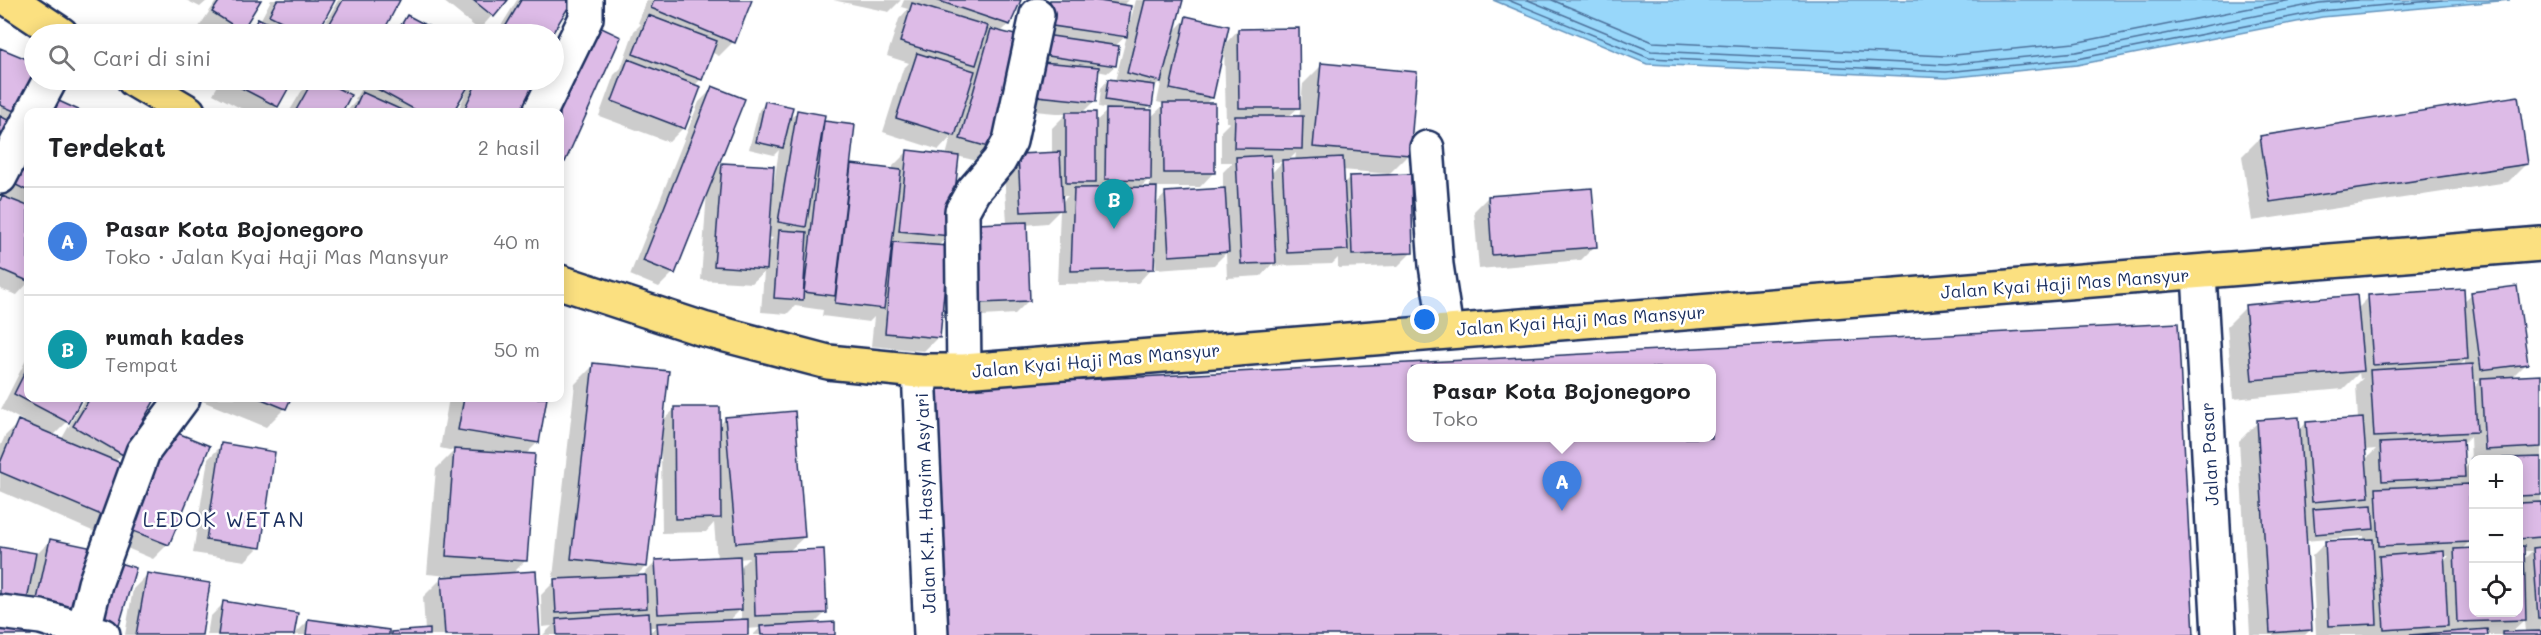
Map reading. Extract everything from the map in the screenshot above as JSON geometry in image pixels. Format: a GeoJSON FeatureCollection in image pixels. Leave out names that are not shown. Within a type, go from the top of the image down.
{"type":"FeatureCollection","features":[{"type":"Feature","properties":{"kind":"main road"},"geometry":{"type":"LineString","coordinates":[[10,0],[46,24]]}},
{"type":"Feature","properties":{"kind":"main road"},"geometry":{"type":"LineString","coordinates":[[151,90],[181,108]]}},
{"type":"Feature","properties":{"kind":"main road","name":"Jalan Kyai Haji Mas Mansyur"},"geometry":{"type":"LineString","coordinates":[[564,283],[703,329],[828,362],[920,371],[964,371],[1446,330],[2199,273],[2541,244]]}},
{"type":"Feature","properties":{"kind":"street"},"geometry":{"type":"LineString","coordinates":[[564,63],[586,18],[586,0]]}},
{"type":"Feature","properties":{"kind":"street"},"geometry":{"type":"LineString","coordinates":[[964,371],[962,211],[973,191],[999,161],[1010,141],[1037,15]]}},
{"type":"Feature","properties":{"kind":"street"},"geometry":{"type":"LineString","coordinates":[[35,108],[45,90]]}},
{"type":"Feature","properties":{"kind":"street"},"geometry":{"type":"LineString","coordinates":[[542,108],[551,90]]}},
{"type":"Feature","properties":{"kind":"street"},"geometry":{"type":"LineString","coordinates":[[0,177],[24,130]]}},
{"type":"Feature","properties":{"kind":"street"},"geometry":{"type":"LineString","coordinates":[[1427,148],[1436,265],[1446,330]]}},
{"type":"Feature","properties":{"kind":"street","name":"Jalan Pasar"},"geometry":{"type":"LineString","coordinates":[[2199,273],[2218,635]]}},
{"type":"Feature","properties":{"kind":"street","name":"Jalan K.H. Hasyim Asy'ari"},"geometry":{"type":"LineString","coordinates":[[920,371],[931,635]]}},
{"type":"Feature","properties":{"kind":"street"},"geometry":{"type":"LineString","coordinates":[[0,612],[41,617],[94,632],[94,584],[143,452],[180,402]]}},
{"type":"Feature","properties":{"kind":"water"},"geometry":{"type":"Polygon","coordinates":[[[1493,0],[2510,0],[2322,17],[2077,65],[1946,78],[1647,64],[1493,0]]]}},
{"type":"Feature","properties":{"kind":"building"},"geometry":{"type":"Polygon","coordinates":[[[220,0],[261,0],[246,24],[231,24],[212,12],[220,0]]]}},
{"type":"Feature","properties":{"kind":"building"},"geometry":{"type":"Polygon","coordinates":[[[277,0],[335,0],[322,24],[287,24],[269,15],[277,0]]]}},
{"type":"Feature","properties":{"kind":"building"},"geometry":{"type":"Polygon","coordinates":[[[343,0],[400,0],[387,24],[330,24],[343,0]]]}},
{"type":"Feature","properties":{"kind":"building"},"geometry":{"type":"Polygon","coordinates":[[[473,0],[508,0],[494,17],[473,0]]]}},
{"type":"Feature","properties":{"kind":"building"},"geometry":{"type":"Polygon","coordinates":[[[521,0],[567,0],[571,3],[558,24],[507,24],[521,0]]]}},
{"type":"Feature","properties":{"kind":"building"},"geometry":{"type":"Polygon","coordinates":[[[654,0],[752,0],[735,43],[651,8],[654,0]]]}},
{"type":"Feature","properties":{"kind":"building"},"geometry":{"type":"Polygon","coordinates":[[[936,0],[1021,0],[1010,25],[936,0]]]}},
{"type":"Feature","properties":{"kind":"building"},"geometry":{"type":"Polygon","coordinates":[[[1050,0],[1093,0],[1131,6],[1127,37],[1046,25],[1050,0]]]}},
{"type":"Feature","properties":{"kind":"building"},"geometry":{"type":"Polygon","coordinates":[[[1145,0],[1183,0],[1161,82],[1127,73],[1145,0]]]}},
{"type":"Feature","properties":{"kind":"building"},"geometry":{"type":"Polygon","coordinates":[[[912,3],[988,26],[976,65],[900,42],[912,3]]]}},
{"type":"Feature","properties":{"kind":"building"},"geometry":{"type":"Polygon","coordinates":[[[407,15],[424,24],[402,24],[407,15]]]}},
{"type":"Feature","properties":{"kind":"building"},"geometry":{"type":"Polygon","coordinates":[[[648,15],[717,41],[702,80],[633,54],[648,15]]]}},
{"type":"Feature","properties":{"kind":"building"},"geometry":{"type":"Polygon","coordinates":[[[1186,16],[1229,26],[1213,98],[1170,89],[1186,16]]]}},
{"type":"Feature","properties":{"kind":"building"},"geometry":{"type":"Polygon","coordinates":[[[258,18],[270,24],[255,24],[258,18]]]}},
{"type":"Feature","properties":{"kind":"building"},"geometry":{"type":"Polygon","coordinates":[[[591,23],[621,37],[565,162],[564,108],[553,108],[561,90],[564,90],[564,83],[591,23]]]}},
{"type":"Feature","properties":{"kind":"building"},"geometry":{"type":"Polygon","coordinates":[[[1299,28],[1300,108],[1239,108],[1238,29],[1299,28]]]}},
{"type":"Feature","properties":{"kind":"building"},"geometry":{"type":"Polygon","coordinates":[[[991,29],[1023,37],[992,148],[960,139],[991,29]]]}},
{"type":"Feature","properties":{"kind":"building"},"geometry":{"type":"Polygon","coordinates":[[[1038,34],[1119,46],[1116,66],[1035,54],[1038,34]]]}},
{"type":"Feature","properties":{"kind":"building"},"geometry":{"type":"Polygon","coordinates":[[[0,48],[24,58],[24,90],[32,90],[28,108],[24,108],[24,115],[0,105],[0,48]]]}},
{"type":"Feature","properties":{"kind":"building"},"geometry":{"type":"Polygon","coordinates":[[[917,53],[975,71],[955,136],[896,118],[917,53]]]}},
{"type":"Feature","properties":{"kind":"building"},"geometry":{"type":"Polygon","coordinates":[[[628,59],[701,87],[685,129],[612,101],[628,59]]]}},
{"type":"Feature","properties":{"kind":"building"},"geometry":{"type":"Polygon","coordinates":[[[1030,61],[1099,67],[1096,102],[1027,95],[1030,61]]]}},
{"type":"Feature","properties":{"kind":"building"},"geometry":{"type":"Polygon","coordinates":[[[1321,63],[1417,72],[1410,155],[1313,147],[1321,63]]]}},
{"type":"Feature","properties":{"kind":"building"},"geometry":{"type":"Polygon","coordinates":[[[1108,79],[1155,85],[1152,107],[1105,100],[1108,79]]]}},
{"type":"Feature","properties":{"kind":"building"},"geometry":{"type":"Polygon","coordinates":[[[712,86],[745,99],[675,274],[643,261],[712,86]]]}},
{"type":"Feature","properties":{"kind":"building"},"geometry":{"type":"Polygon","coordinates":[[[245,90],[287,90],[278,107],[245,90]]]}},
{"type":"Feature","properties":{"kind":"building"},"geometry":{"type":"Polygon","coordinates":[[[307,90],[341,90],[351,95],[344,108],[297,108],[307,90]]]}},
{"type":"Feature","properties":{"kind":"building"},"geometry":{"type":"Polygon","coordinates":[[[379,90],[466,90],[455,108],[412,108],[379,90]]]}},
{"type":"Feature","properties":{"kind":"building"},"geometry":{"type":"Polygon","coordinates":[[[473,90],[533,90],[524,108],[465,108],[473,90]]]}},
{"type":"Feature","properties":{"kind":"building"},"geometry":{"type":"Polygon","coordinates":[[[362,92],[397,108],[355,108],[362,92]]]}},
{"type":"Feature","properties":{"kind":"building"},"geometry":{"type":"Polygon","coordinates":[[[2518,96],[2528,164],[2270,202],[2260,136],[2518,96]]]}},
{"type":"Feature","properties":{"kind":"building"},"geometry":{"type":"Polygon","coordinates":[[[50,97],[74,108],[44,108],[50,97]]]}},
{"type":"Feature","properties":{"kind":"building"},"geometry":{"type":"Polygon","coordinates":[[[765,101],[793,107],[783,148],[756,142],[765,101]]]}},
{"type":"Feature","properties":{"kind":"building"},"geometry":{"type":"Polygon","coordinates":[[[1163,103],[1215,103],[1215,173],[1164,173],[1163,103]]]}},
{"type":"Feature","properties":{"kind":"building"},"geometry":{"type":"Polygon","coordinates":[[[1106,109],[1152,110],[1151,180],[1105,179],[1106,109]]]}},
{"type":"Feature","properties":{"kind":"building"},"geometry":{"type":"Polygon","coordinates":[[[797,110],[825,115],[806,227],[778,222],[797,110]]]}},
{"type":"Feature","properties":{"kind":"building"},"geometry":{"type":"Polygon","coordinates":[[[1066,112],[1096,112],[1096,183],[1066,183],[1066,112]]]}},
{"type":"Feature","properties":{"kind":"building"},"geometry":{"type":"Polygon","coordinates":[[[0,116],[21,127],[0,166],[0,116]]]}},
{"type":"Feature","properties":{"kind":"building"},"geometry":{"type":"Polygon","coordinates":[[[1235,116],[1303,116],[1302,149],[1234,148],[1235,116]]]}},
{"type":"Feature","properties":{"kind":"building"},"geometry":{"type":"Polygon","coordinates":[[[824,121],[855,125],[835,296],[804,292],[824,121]]]}},
{"type":"Feature","properties":{"kind":"building"},"geometry":{"type":"Polygon","coordinates":[[[24,147],[24,189],[8,181],[24,147]]]}},
{"type":"Feature","properties":{"kind":"building"},"geometry":{"type":"Polygon","coordinates":[[[907,150],[959,156],[950,236],[899,231],[907,150]]]}},
{"type":"Feature","properties":{"kind":"building"},"geometry":{"type":"Polygon","coordinates":[[[1060,152],[1063,210],[1021,212],[1018,154],[1060,152]]]}},
{"type":"Feature","properties":{"kind":"building"},"geometry":{"type":"Polygon","coordinates":[[[1271,155],[1276,263],[1241,264],[1236,157],[1271,155]]]}},
{"type":"Feature","properties":{"kind":"building"},"geometry":{"type":"Polygon","coordinates":[[[1343,157],[1348,250],[1287,253],[1282,160],[1343,157]]]}},
{"type":"Feature","properties":{"kind":"building"},"geometry":{"type":"Polygon","coordinates":[[[722,163],[774,166],[767,270],[714,266],[722,163]]]}},
{"type":"Feature","properties":{"kind":"building"},"geometry":{"type":"Polygon","coordinates":[[[851,164],[901,170],[884,309],[835,303],[851,164]]]}},
{"type":"Feature","properties":{"kind":"building"},"geometry":{"type":"Polygon","coordinates":[[[1411,174],[1413,253],[1352,255],[1349,176],[1411,174]]]}},
{"type":"Feature","properties":{"kind":"building"},"geometry":{"type":"Polygon","coordinates":[[[1157,187],[1154,269],[1071,271],[1074,188],[1157,187]]]}},
{"type":"Feature","properties":{"kind":"building"},"geometry":{"type":"Polygon","coordinates":[[[1225,188],[1229,252],[1169,256],[1165,192],[1225,188]]]}},
{"type":"Feature","properties":{"kind":"building"},"geometry":{"type":"Polygon","coordinates":[[[1592,188],[1597,247],[1492,255],[1488,196],[1592,188]]]}},
{"type":"Feature","properties":{"kind":"building"},"geometry":{"type":"Polygon","coordinates":[[[2,196],[24,204],[24,279],[0,269],[0,201],[2,196]]]}},
{"type":"Feature","properties":{"kind":"building"},"geometry":{"type":"Polygon","coordinates":[[[1027,222],[1030,301],[980,303],[977,224],[1027,222]]]}},
{"type":"Feature","properties":{"kind":"building"},"geometry":{"type":"Polygon","coordinates":[[[779,230],[807,232],[803,300],[774,298],[779,230]]]}},
{"type":"Feature","properties":{"kind":"building"},"geometry":{"type":"Polygon","coordinates":[[[893,242],[948,246],[940,338],[885,333],[893,242]]]}},
{"type":"Feature","properties":{"kind":"building"},"geometry":{"type":"Polygon","coordinates":[[[2517,286],[2528,364],[2481,370],[2471,292],[2517,286]]]}},
{"type":"Feature","properties":{"kind":"building"},"geometry":{"type":"Polygon","coordinates":[[[2464,289],[2468,359],[2373,365],[2368,295],[2464,289]]]}},
{"type":"Feature","properties":{"kind":"building"},"geometry":{"type":"Polygon","coordinates":[[[2357,295],[2364,371],[2252,380],[2245,305],[2357,295]]]}},
{"type":"Feature","properties":{"kind":"building"},"geometry":{"type":"Polygon","coordinates":[[[2178,323],[2194,635],[942,635],[929,388],[2178,323]]]}},
{"type":"Feature","properties":{"kind":"building"},"geometry":{"type":"Polygon","coordinates":[[[593,363],[669,371],[647,567],[571,559],[593,363]]]}},
{"type":"Feature","properties":{"kind":"building"},"geometry":{"type":"Polygon","coordinates":[[[2473,364],[2477,432],[2374,437],[2370,370],[2473,364]]]}},
{"type":"Feature","properties":{"kind":"building"},"geometry":{"type":"Polygon","coordinates":[[[24,374],[24,399],[14,394],[24,374]]]}},
{"type":"Feature","properties":{"kind":"building"},"geometry":{"type":"Polygon","coordinates":[[[2541,375],[2541,447],[2485,450],[2481,378],[2541,375]]]}},
{"type":"Feature","properties":{"kind":"building"},"geometry":{"type":"Polygon","coordinates":[[[29,402],[80,402],[69,423],[29,402]]]}},
{"type":"Feature","properties":{"kind":"building"},"geometry":{"type":"Polygon","coordinates":[[[88,402],[154,402],[123,455],[73,426],[88,402]]]}},
{"type":"Feature","properties":{"kind":"building"},"geometry":{"type":"Polygon","coordinates":[[[269,402],[289,402],[286,409],[269,402]]]}},
{"type":"Feature","properties":{"kind":"building"},"geometry":{"type":"Polygon","coordinates":[[[463,402],[546,402],[539,443],[458,430],[463,402]]]}},
{"type":"Feature","properties":{"kind":"building"},"geometry":{"type":"Polygon","coordinates":[[[674,407],[720,407],[721,518],[675,519],[674,407]]]}},
{"type":"Feature","properties":{"kind":"building"},"geometry":{"type":"Polygon","coordinates":[[[795,411],[805,537],[736,543],[725,417],[795,411]]]}},
{"type":"Feature","properties":{"kind":"building"},"geometry":{"type":"Polygon","coordinates":[[[2299,417],[2312,630],[2270,633],[2257,420],[2299,417]]]}},
{"type":"Feature","properties":{"kind":"building"},"geometry":{"type":"Polygon","coordinates":[[[2363,418],[2369,497],[2312,502],[2306,422],[2363,418]]]}},
{"type":"Feature","properties":{"kind":"building"},"geometry":{"type":"Polygon","coordinates":[[[18,420],[135,469],[113,520],[0,472],[0,463],[18,420]]]}},
{"type":"Feature","properties":{"kind":"building"},"geometry":{"type":"Polygon","coordinates":[[[165,428],[210,446],[169,545],[123,527],[165,428]]]}},
{"type":"Feature","properties":{"kind":"building"},"geometry":{"type":"Polygon","coordinates":[[[2463,439],[2465,477],[2382,481],[2380,443],[2463,439]]]}},
{"type":"Feature","properties":{"kind":"building"},"geometry":{"type":"Polygon","coordinates":[[[221,443],[275,452],[261,548],[206,540],[221,443]]]}},
{"type":"Feature","properties":{"kind":"building"},"geometry":{"type":"Polygon","coordinates":[[[454,449],[535,454],[527,561],[446,556],[454,449]]]}},
{"type":"Feature","properties":{"kind":"building"},"geometry":{"type":"Polygon","coordinates":[[[2541,457],[2541,495],[2523,496],[2523,458],[2541,457]]]}},
{"type":"Feature","properties":{"kind":"building"},"geometry":{"type":"Polygon","coordinates":[[[2469,484],[2469,542],[2379,546],[2376,488],[2469,484]]]}},
{"type":"Feature","properties":{"kind":"building"},"geometry":{"type":"Polygon","coordinates":[[[2541,502],[2541,537],[2523,539],[2523,503],[2541,502]]]}},
{"type":"Feature","properties":{"kind":"building"},"geometry":{"type":"Polygon","coordinates":[[[2372,505],[2374,529],[2315,534],[2313,509],[2372,505]]]}},
{"type":"Feature","properties":{"kind":"building"},"geometry":{"type":"Polygon","coordinates":[[[50,539],[98,549],[84,618],[35,609],[50,539]]]}},
{"type":"Feature","properties":{"kind":"building"},"geometry":{"type":"Polygon","coordinates":[[[2373,539],[2377,624],[2329,626],[2325,541],[2373,539]]]}},
{"type":"Feature","properties":{"kind":"building"},"geometry":{"type":"Polygon","coordinates":[[[2524,546],[2526,620],[2457,622],[2454,549],[2469,548],[2469,617],[2523,617],[2524,546]]]}},
{"type":"Feature","properties":{"kind":"building"},"geometry":{"type":"Polygon","coordinates":[[[0,547],[36,553],[27,601],[0,596],[0,547]]]}},
{"type":"Feature","properties":{"kind":"building"},"geometry":{"type":"Polygon","coordinates":[[[2541,547],[2541,618],[2538,618],[2533,548],[2541,547]]]}},
{"type":"Feature","properties":{"kind":"building"},"geometry":{"type":"Polygon","coordinates":[[[824,549],[827,613],[755,616],[753,552],[824,549]]]}},
{"type":"Feature","properties":{"kind":"building"},"geometry":{"type":"Polygon","coordinates":[[[2444,551],[2448,626],[2384,630],[2379,556],[2444,551]]]}},
{"type":"Feature","properties":{"kind":"building"},"geometry":{"type":"Polygon","coordinates":[[[740,556],[742,610],[658,614],[655,560],[740,556]]]}},
{"type":"Feature","properties":{"kind":"building"},"geometry":{"type":"Polygon","coordinates":[[[109,560],[136,568],[118,629],[90,621],[109,560]]]}},
{"type":"Feature","properties":{"kind":"building"},"geometry":{"type":"Polygon","coordinates":[[[536,571],[540,635],[445,635],[441,577],[536,571]]]}},
{"type":"Feature","properties":{"kind":"building"},"geometry":{"type":"Polygon","coordinates":[[[147,573],[210,583],[202,635],[136,635],[147,573]]]}},
{"type":"Feature","properties":{"kind":"building"},"geometry":{"type":"Polygon","coordinates":[[[646,575],[647,608],[556,613],[554,579],[646,575]]]}},
{"type":"Feature","properties":{"kind":"building"},"geometry":{"type":"Polygon","coordinates":[[[223,601],[298,613],[294,635],[218,635],[223,601]]]}},
{"type":"Feature","properties":{"kind":"building"},"geometry":{"type":"Polygon","coordinates":[[[649,613],[650,635],[557,635],[556,619],[649,613]]]}},
{"type":"Feature","properties":{"kind":"building"},"geometry":{"type":"Polygon","coordinates":[[[0,618],[33,625],[31,635],[0,635],[0,618]]]}},
{"type":"Feature","properties":{"kind":"building"},"geometry":{"type":"Polygon","coordinates":[[[308,619],[389,630],[389,635],[306,635],[308,619]]]}},
{"type":"Feature","properties":{"kind":"building"},"geometry":{"type":"Polygon","coordinates":[[[748,619],[748,635],[658,635],[657,623],[748,619]]]}},
{"type":"Feature","properties":{"kind":"building"},"geometry":{"type":"Polygon","coordinates":[[[835,622],[835,635],[761,635],[760,626],[835,622]]]}},
{"type":"Feature","properties":{"kind":"building"},"geometry":{"type":"Polygon","coordinates":[[[430,629],[430,635],[391,635],[391,632],[430,629]]]}},
{"type":"Feature","properties":{"kind":"building"},"geometry":{"type":"Polygon","coordinates":[[[2487,629],[2488,635],[2409,635],[2487,629]]]}},
{"type":"Feature","properties":{"kind":"building"},"geometry":{"type":"Polygon","coordinates":[[[2541,631],[2541,635],[2502,635],[2502,632],[2541,631]]]}},
{"type":"Feature","properties":{"kind":"place","name":"rumah kades"},"geometry":{"type":"Point","coordinates":[1114,229]}},
{"type":"Feature","properties":{"kind":"place","name":"Pasar Kota Bojonegoro"},"geometry":{"type":"Point","coordinates":[1562,511]}},
{"type":"Feature","properties":{"kind":"district","name":"LEDOK WETAN"},"geometry":{"type":"Point","coordinates":[224,518]}}]}
